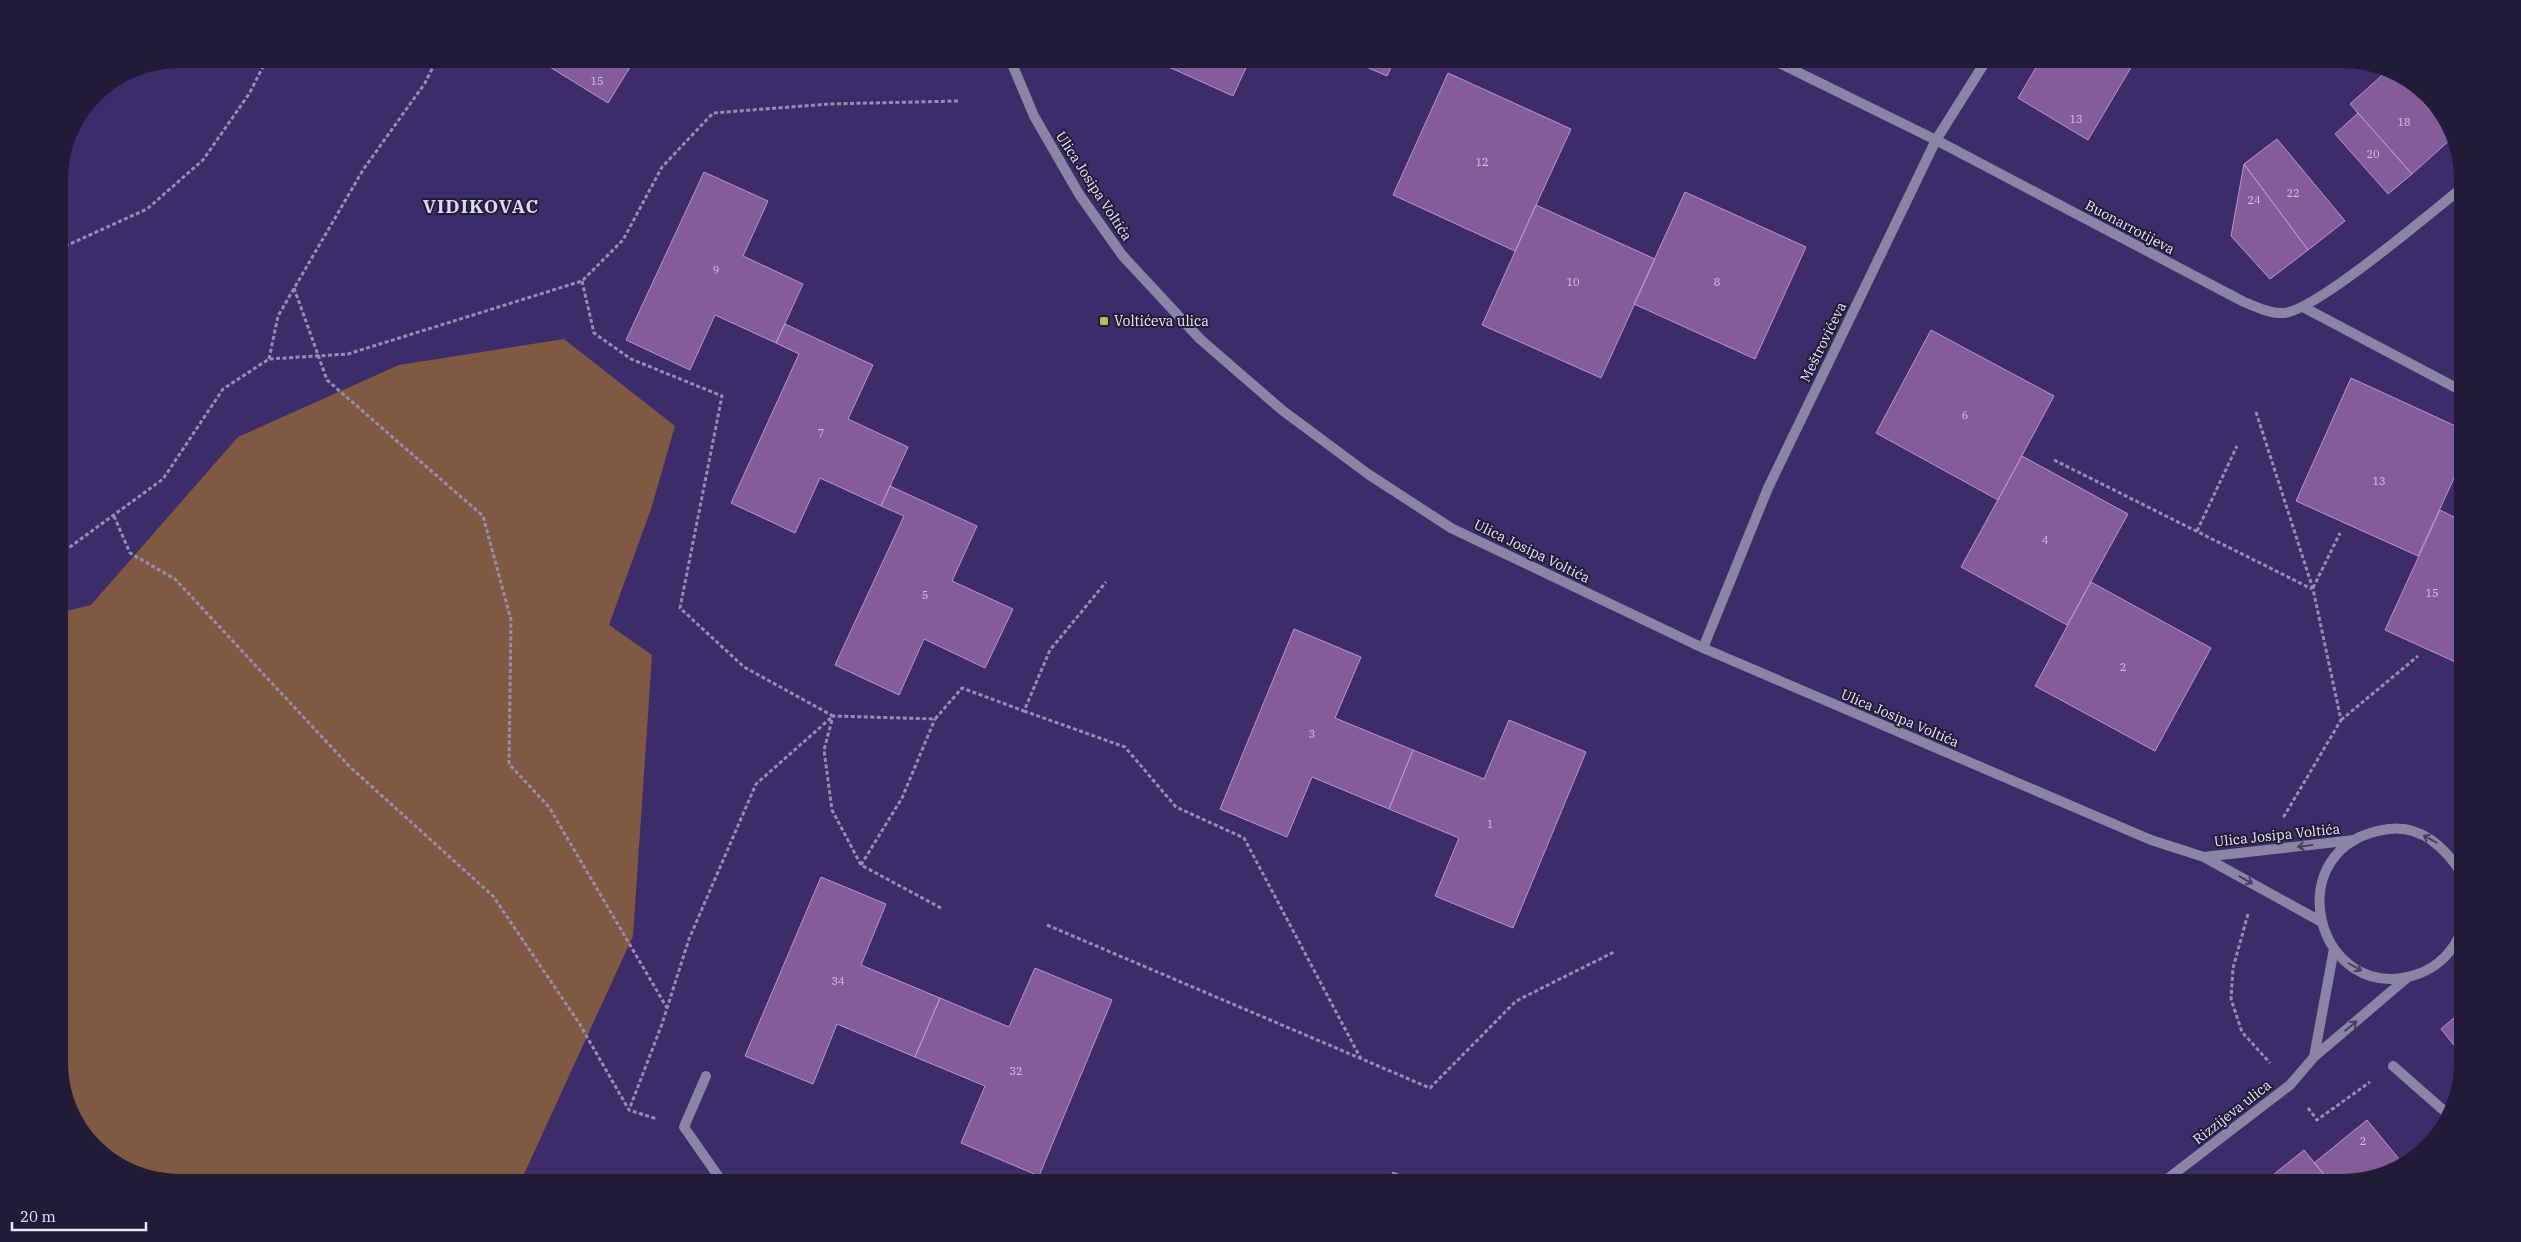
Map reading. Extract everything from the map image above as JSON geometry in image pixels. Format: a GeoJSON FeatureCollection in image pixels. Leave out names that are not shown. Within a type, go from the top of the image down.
{"type":"FeatureCollection","features":[{"type":"Feature","properties":{"kind":"street","name":"Ulica Josipa Voltića"},"geometry":{"type":"LineString","coordinates":[[1014,68],[1034,116],[1079,194],[1122,254],[1200,339],[1282,410],[1368,474],[1451,528],[1703,648],[2151,840],[2204,857],[2320,921]]}},
{"type":"Feature","properties":{"kind":"street","name":"Buonarrotijeva"},"geometry":{"type":"LineString","coordinates":[[1789,68],[1936,140],[2244,302],[2265,310],[2285,313],[2303,307],[2329,292],[2453,195]]}},
{"type":"Feature","properties":{"kind":"street","name":"Meštrovićeva"},"geometry":{"type":"LineString","coordinates":[[1703,648],[1768,488],[1936,140],[1981,68]]}},
{"type":"Feature","properties":{"kind":"street"},"geometry":{"type":"LineString","coordinates":[[2303,307],[2453,386]]}},
{"type":"Feature","properties":{"kind":"street"},"geometry":{"type":"LineString","coordinates":[[2454,861],[2450,855],[2434,841],[2408,831],[2395,829],[2373,831],[2354,840],[2336,855],[2324,875],[2319,898],[2320,921],[2334,950],[2349,964],[2367,974],[2388,979],[2408,977],[2428,970],[2445,957],[2454,946]]}},
{"type":"Feature","properties":{"kind":"street","name":"Ulica Josipa Voltića"},"geometry":{"type":"LineString","coordinates":[[2204,857],[2354,840]]}},
{"type":"Feature","properties":{"kind":"street"},"geometry":{"type":"LineString","coordinates":[[2314,1057],[2334,950]]}},
{"type":"Feature","properties":{"kind":"street","name":"Rizzijeva ulica"},"geometry":{"type":"LineString","coordinates":[[2174,1174],[2290,1084],[2314,1057],[2408,977]]}},
{"type":"Feature","properties":{"kind":"street"},"geometry":{"type":"LineString","coordinates":[[2393,1066],[2443,1110]]}},
{"type":"Feature","properties":{"kind":"street"},"geometry":{"type":"LineString","coordinates":[[706,1076],[684,1127],[717,1174]]}},
{"type":"Feature","properties":{"kind":"path"},"geometry":{"type":"LineString","coordinates":[[68,245],[147,208],[203,160],[250,94],[263,68]]}},
{"type":"Feature","properties":{"kind":"path"},"geometry":{"type":"LineString","coordinates":[[269,359],[278,316],[363,170],[425,83],[432,68]]}},
{"type":"Feature","properties":{"kind":"path"},"geometry":{"type":"LineString","coordinates":[[68,549],[163,479],[223,389],[269,359],[348,354],[582,281],[624,240],[662,167],[712,113],[829,104],[959,101]]}},
{"type":"Feature","properties":{"kind":"path"},"geometry":{"type":"LineString","coordinates":[[582,281],[594,333],[631,359],[722,396],[680,608],[744,667],[833,716],[935,719]]}},
{"type":"Feature","properties":{"kind":"path"},"geometry":{"type":"LineString","coordinates":[[294,288],[327,380],[483,516],[511,620],[509,764],[549,807],[667,1008]]}},
{"type":"Feature","properties":{"kind":"path"},"geometry":{"type":"LineString","coordinates":[[2256,412],[2313,589],[2341,720]]}},
{"type":"Feature","properties":{"kind":"path"},"geometry":{"type":"LineString","coordinates":[[2197,531],[2237,446]]}},
{"type":"Feature","properties":{"kind":"path"},"geometry":{"type":"LineString","coordinates":[[2054,460],[2313,589]]}},
{"type":"Feature","properties":{"kind":"path"},"geometry":{"type":"LineString","coordinates":[[114,516],[130,553],[175,579],[350,767],[493,896],[579,1023],[629,1110],[684,1127]]}},
{"type":"Feature","properties":{"kind":"path"},"geometry":{"type":"LineString","coordinates":[[2313,589],[2340,533]]}},
{"type":"Feature","properties":{"kind":"path"},"geometry":{"type":"LineString","coordinates":[[1024,711],[1050,650],[1106,582]]}},
{"type":"Feature","properties":{"kind":"path"},"geometry":{"type":"LineString","coordinates":[[2263,850],[2341,720],[2418,656]]}},
{"type":"Feature","properties":{"kind":"path"},"geometry":{"type":"LineString","coordinates":[[861,865],[902,798],[935,719],[962,688],[1125,747],[1176,807],[1244,838],[1361,1060]]}},
{"type":"Feature","properties":{"kind":"path"},"geometry":{"type":"LineString","coordinates":[[833,716],[824,750],[832,810],[861,865],[941,908]]}},
{"type":"Feature","properties":{"kind":"path"},"geometry":{"type":"LineString","coordinates":[[629,1110],[667,1008],[688,939],[756,784],[833,716]]}},
{"type":"Feature","properties":{"kind":"path"},"geometry":{"type":"LineString","coordinates":[[2255,885],[2233,968],[2231,999],[2242,1032],[2290,1084],[2317,1120],[2393,1066]]}},
{"type":"Feature","properties":{"kind":"path"},"geometry":{"type":"LineString","coordinates":[[1047,925],[1430,1088],[1516,1001],[1614,952]]}},
{"type":"Feature","properties":{"kind":"shaded area"},"geometry":{"type":"Polygon","coordinates":[[[564,339],[675,426],[651,509],[609,625],[652,655],[633,936],[524,1174],[171,1174],[143,1169],[117,1156],[95,1137],[79,1113],[73,1099],[68,1071],[68,611],[91,605],[238,437],[399,365],[564,339]]]}},
{"type":"Feature","properties":{"kind":"building"},"geometry":{"type":"Polygon","coordinates":[[[552,68],[629,68],[608,103],[552,68]]]}},
{"type":"Feature","properties":{"kind":"building"},"geometry":{"type":"Polygon","coordinates":[[[1171,68],[1246,68],[1233,96],[1171,68]]]}},
{"type":"Feature","properties":{"kind":"building"},"geometry":{"type":"Polygon","coordinates":[[[1369,68],[1391,68],[1387,76],[1369,68]]]}},
{"type":"Feature","properties":{"kind":"building"},"geometry":{"type":"Polygon","coordinates":[[[2036,68],[2131,68],[2088,140],[2018,98],[2036,68]]]}},
{"type":"Feature","properties":{"kind":"building"},"geometry":{"type":"Polygon","coordinates":[[[1448,73],[1571,129],[1515,251],[1393,195],[1448,73]]]}},
{"type":"Feature","properties":{"kind":"building"},"geometry":{"type":"Polygon","coordinates":[[[2382,75],[2404,86],[2422,101],[2435,117],[2448,142],[2412,174],[2350,104],[2382,75]]]}},
{"type":"Feature","properties":{"kind":"building"},"geometry":{"type":"Polygon","coordinates":[[[2358,113],[2412,174],[2388,194],[2335,134],[2358,113]]]}},
{"type":"Feature","properties":{"kind":"building"},"geometry":{"type":"Polygon","coordinates":[[[2277,139],[2345,221],[2308,250],[2244,164],[2277,139]]]}},
{"type":"Feature","properties":{"kind":"building"},"geometry":{"type":"Polygon","coordinates":[[[2244,164],[2308,250],[2270,279],[2231,236],[2244,164]]]}},
{"type":"Feature","properties":{"kind":"building"},"geometry":{"type":"Polygon","coordinates":[[[704,172],[768,201],[743,256],[803,284],[776,343],[715,315],[690,370],[626,340],[704,172]]]}},
{"type":"Feature","properties":{"kind":"building"},"geometry":{"type":"Polygon","coordinates":[[[1685,192],[1806,247],[1755,359],[1634,304],[1685,192]]]}},
{"type":"Feature","properties":{"kind":"building"},"geometry":{"type":"Polygon","coordinates":[[[1536,205],[1655,259],[1601,378],[1482,325],[1536,205]]]}},
{"type":"Feature","properties":{"kind":"building"},"geometry":{"type":"Polygon","coordinates":[[[785,324],[873,365],[848,419],[908,447],[881,506],[820,478],[795,533],[731,503],[799,354],[776,343],[785,324]]]}},
{"type":"Feature","properties":{"kind":"building"},"geometry":{"type":"Polygon","coordinates":[[[1931,330],[2054,396],[1998,500],[1876,433],[1931,330]]]}},
{"type":"Feature","properties":{"kind":"building"},"geometry":{"type":"Polygon","coordinates":[[[2351,378],[2453,425],[2453,480],[2418,556],[2296,501],[2351,378]]]}},
{"type":"Feature","properties":{"kind":"building"},"geometry":{"type":"Polygon","coordinates":[[[2022,456],[2128,514],[2067,625],[1961,567],[2022,456]]]}},
{"type":"Feature","properties":{"kind":"building"},"geometry":{"type":"Polygon","coordinates":[[[890,486],[977,526],[952,581],[1013,609],[985,668],[924,639],[899,695],[835,665],[904,516],[881,506],[890,486]]]}},
{"type":"Feature","properties":{"kind":"building"},"geometry":{"type":"Polygon","coordinates":[[[2440,510],[2453,517],[2454,661],[2385,630],[2440,510]]]}},
{"type":"Feature","properties":{"kind":"building"},"geometry":{"type":"Polygon","coordinates":[[[2091,582],[2211,648],[2155,751],[2035,686],[2091,582]]]}},
{"type":"Feature","properties":{"kind":"building"},"geometry":{"type":"Polygon","coordinates":[[[1294,629],[1361,657],[1335,718],[1413,750],[1389,809],[1312,777],[1287,837],[1220,809],[1294,629]]]}},
{"type":"Feature","properties":{"kind":"building"},"geometry":{"type":"Polygon","coordinates":[[[1509,720],[1586,752],[1513,928],[1435,896],[1459,838],[1389,809],[1413,750],[1484,779],[1509,720]]]}},
{"type":"Feature","properties":{"kind":"building"},"geometry":{"type":"Polygon","coordinates":[[[821,877],[886,904],[861,965],[940,998],[915,1057],[837,1024],[813,1084],[745,1056],[821,877]]]}},
{"type":"Feature","properties":{"kind":"building"},"geometry":{"type":"Polygon","coordinates":[[[1035,968],[1112,1000],[1040,1174],[1034,1174],[961,1143],[985,1086],[915,1057],[940,998],[1009,1027],[1035,968]]]}},
{"type":"Feature","properties":{"kind":"building"},"geometry":{"type":"Polygon","coordinates":[[[2454,1018],[2454,1045],[2441,1029],[2454,1018]]]}},
{"type":"Feature","properties":{"kind":"building"},"geometry":{"type":"Polygon","coordinates":[[[2367,1120],[2399,1159],[2371,1171],[2357,1174],[2323,1174],[2314,1163],[2367,1120]]]}},
{"type":"Feature","properties":{"kind":"building"},"geometry":{"type":"Polygon","coordinates":[[[2304,1150],[2324,1174],[2274,1174],[2304,1150]]]}},
{"type":"Feature","properties":{"kind":"place","name":"Voltićeva ulica"},"geometry":{"type":"Point","coordinates":[1104,321]}},
{"type":"Feature","properties":{"kind":"district","name":"VIDIKOVAC"},"geometry":{"type":"Point","coordinates":[481,206]}}]}
